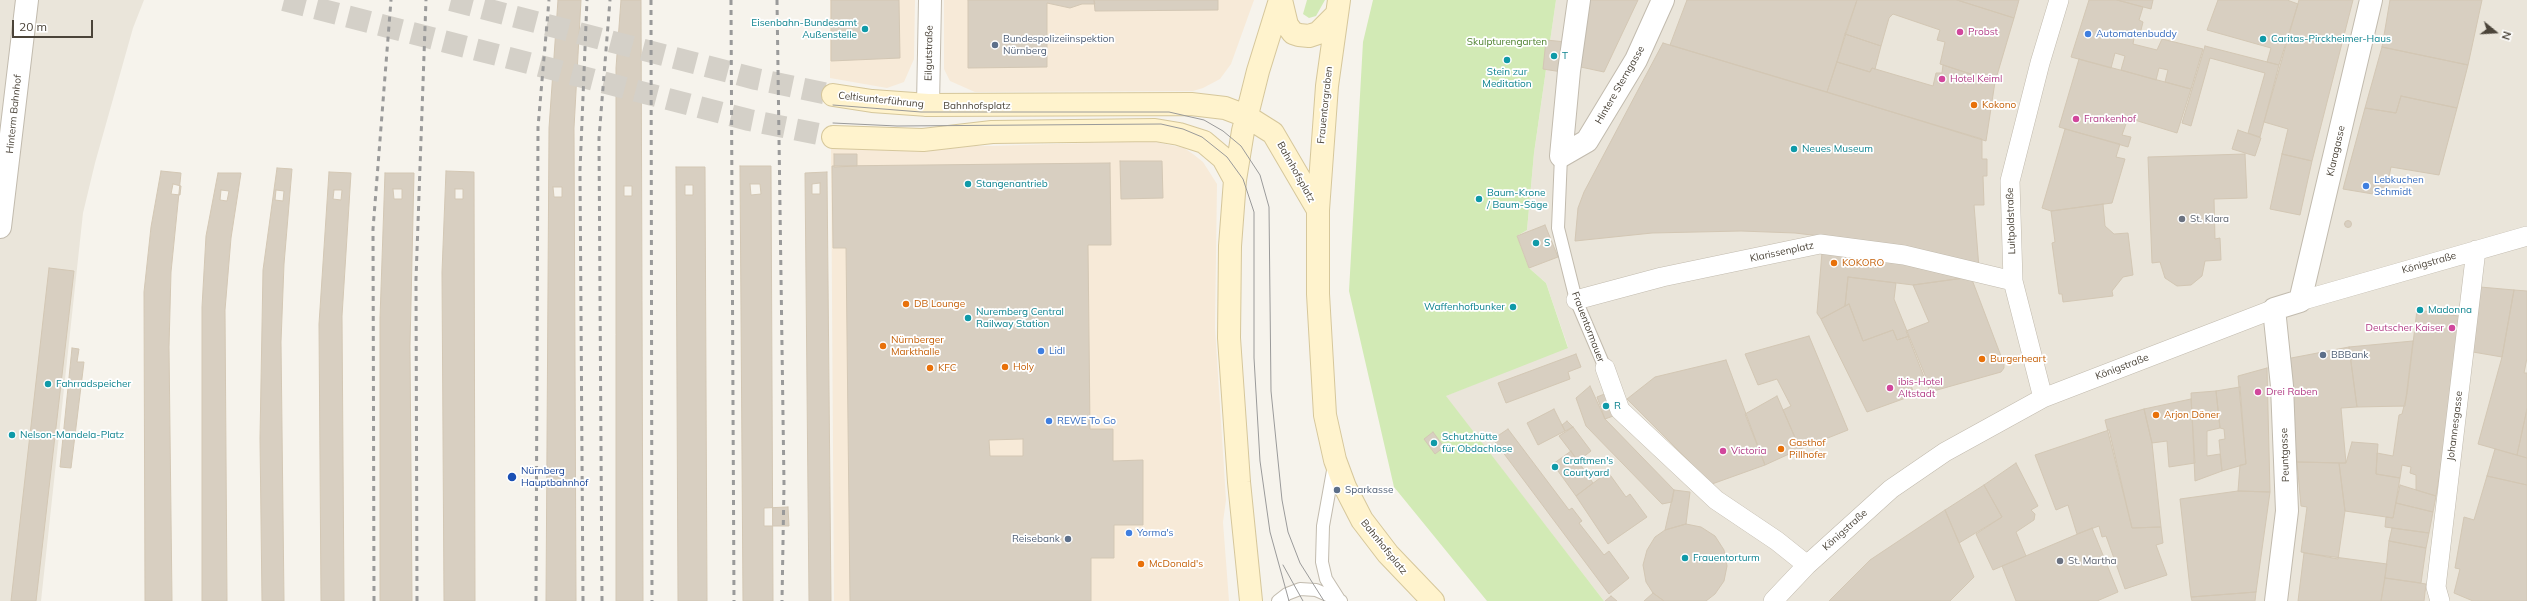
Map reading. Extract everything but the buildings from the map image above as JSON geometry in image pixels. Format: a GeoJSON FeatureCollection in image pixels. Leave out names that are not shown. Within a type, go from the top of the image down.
{"type":"FeatureCollection","features":[{"type":"Feature","properties":{"kind":"main road"},"geometry":{"type":"LineString","coordinates":[[1280,0],[1287,26],[1293,33],[1299,35],[1309,36],[1318,32],[1337,7]]}},
{"type":"Feature","properties":{"kind":"main road"},"geometry":{"type":"LineString","coordinates":[[1251,601],[1239,482],[1228,338],[1230,246],[1235,180],[1246,116],[1262,56],[1280,0]]}},
{"type":"Feature","properties":{"kind":"main road","name":"Frauentorgraben"},"geometry":{"type":"LineString","coordinates":[[1318,210],[1321,138],[1337,7]]}},
{"type":"Feature","properties":{"kind":"main road","name":"Celtisunterführung"},"geometry":{"type":"LineString","coordinates":[[833,95],[872,101],[928,105]]}},
{"type":"Feature","properties":{"kind":"main road","name":"Bahnhofsplatz"},"geometry":{"type":"LineString","coordinates":[[928,105],[1191,104],[1219,107],[1246,116],[1267,128],[1279,140],[1318,210],[1318,294],[1322,393],[1335,460],[1345,487],[1366,526],[1393,560],[1433,601]]}},
{"type":"Feature","properties":{"kind":"main road"},"geometry":{"type":"LineString","coordinates":[[833,137],[943,140],[997,132],[1154,130],[1189,136],[1210,146],[1227,164],[1235,180]]}},
{"type":"Feature","properties":{"kind":"street","name":"Hinterm Bahnhof"},"geometry":{"type":"LineString","coordinates":[[0,227],[3,188],[27,0]]}},
{"type":"Feature","properties":{"kind":"street","name":"Eilgutstraße"},"geometry":{"type":"LineString","coordinates":[[928,105],[930,0]]}},
{"type":"Feature","properties":{"kind":"street","name":"Frauentormauer"},"geometry":{"type":"LineString","coordinates":[[1561,156],[1569,71],[1579,0]]}},
{"type":"Feature","properties":{"kind":"street","name":"Hintere Sterngasse"},"geometry":{"type":"LineString","coordinates":[[1561,156],[1587,141],[1636,60],[1663,0]]}},
{"type":"Feature","properties":{"kind":"street","name":"Luitpoldstraße"},"geometry":{"type":"LineString","coordinates":[[2043,398],[2013,281],[2010,182],[2040,63],[2059,0]]}},
{"type":"Feature","properties":{"kind":"street","name":"Klaragasse"},"geometry":{"type":"LineString","coordinates":[[2300,302],[2371,0]]}},
{"type":"Feature","properties":{"kind":"street","name":"Königstraße"},"geometry":{"type":"LineString","coordinates":[[1779,599],[1806,565],[1891,489],[1945,452],[2043,398],[2274,309],[2527,236]]}},
{"type":"Feature","properties":{"kind":"street","name":"Klarissenplatz"},"geometry":{"type":"LineString","coordinates":[[1576,300],[1662,277],[1820,244],[1904,255],[2013,281]]}},
{"type":"Feature","properties":{"kind":"street","name":"Johannesgasse"},"geometry":{"type":"LineString","coordinates":[[2440,601],[2436,587],[2476,250]]}},
{"type":"Feature","properties":{"kind":"street","name":"Peuntgasse"},"geometry":{"type":"LineString","coordinates":[[2274,309],[2282,386],[2287,511],[2276,601]]}},
{"type":"Feature","properties":{"kind":"street","name":"Frauentormauer"},"geometry":{"type":"LineString","coordinates":[[1605,368],[1620,410],[1716,500],[1778,541],[1806,565]]}},
{"type":"Feature","properties":{"kind":"lane","name":"Frauentormauer"},"geometry":{"type":"LineString","coordinates":[[1561,156],[1558,228],[1576,300],[1605,368]]}},
{"type":"Feature","properties":{"kind":"lane"},"geometry":{"type":"LineString","coordinates":[[1335,460],[1323,526],[1322,562],[1326,579],[1340,601]]}},
{"type":"Feature","properties":{"kind":"lane"},"geometry":{"type":"LineString","coordinates":[[1278,601],[1287,594],[1300,589],[1316,590],[1340,601]]}},
{"type":"Feature","properties":{"kind":"shaded area"},"geometry":{"type":"Polygon","coordinates":[[[0,0],[144,0],[133,28],[95,163],[83,213],[41,601],[0,601],[0,0]]]}},
{"type":"Feature","properties":{"kind":"shaded area"},"geometry":{"type":"Polygon","coordinates":[[[830,0],[915,0],[914,59],[904,82],[887,88],[830,78],[830,0]]]}},
{"type":"Feature","properties":{"kind":"shaded area"},"geometry":{"type":"Polygon","coordinates":[[[944,0],[1254,0],[1231,64],[1220,79],[1203,88],[1193,91],[975,92],[950,81],[944,69],[944,0]]]}},
{"type":"Feature","properties":{"kind":"shaded area"},"geometry":{"type":"Polygon","coordinates":[[[1556,0],[2527,0],[2527,601],[1604,601],[1445,396],[1568,347],[1546,283],[1529,268],[1517,236],[1527,230],[1534,153],[1556,0]]]}},
{"type":"Feature","properties":{"kind":"shaded area","name":"Nuremberg Central Railway Station"},"geometry":{"type":"Polygon","coordinates":[[[1150,141],[1184,148],[1203,162],[1217,184],[1215,328],[1226,500],[1223,522],[1229,601],[834,601],[831,146],[992,146],[1150,141]]]}},
{"type":"Feature","properties":{"kind":"green space"},"geometry":{"type":"Polygon","coordinates":[[[1307,0],[1325,0],[1316,16],[1309,18],[1303,14],[1307,0]]]}},
{"type":"Feature","properties":{"kind":"green space","name":"Skulpturengarten"},"geometry":{"type":"Polygon","coordinates":[[[1373,0],[1556,0],[1534,153],[1527,230],[1517,236],[1529,268],[1546,283],[1568,348],[1446,396],[1604,601],[1487,601],[1394,487],[1349,291],[1363,42],[1373,0]]]}},
{"type":"Feature","properties":{"kind":"tunnel"},"geometry":{"type":"LineString","coordinates":[[284,0],[749,120],[833,137]]}},
{"type":"Feature","properties":{"kind":"tunnel"},"geometry":{"type":"LineString","coordinates":[[451,0],[756,79],[833,95]]}},
{"type":"Feature","properties":{"kind":"tram line"},"geometry":{"type":"LineString","coordinates":[[833,105],[921,112],[1169,112],[1204,120],[1223,131],[1241,146],[1260,175],[1269,207],[1271,391],[1282,500],[1288,532],[1300,563],[1324,601]]}},
{"type":"Feature","properties":{"kind":"tram line"},"geometry":{"type":"LineString","coordinates":[[833,123],[897,126],[1161,124],[1183,129],[1202,137],[1227,157],[1243,179],[1254,212],[1254,358],[1260,461],[1270,532],[1289,601]]}},
{"type":"Feature","properties":{"kind":"tram line"},"geometry":{"type":"LineString","coordinates":[[1283,565],[1303,601]]}},
{"type":"Feature","properties":{"kind":"railway"},"geometry":{"type":"LineString","coordinates":[[374,601],[373,229],[391,0]]}},
{"type":"Feature","properties":{"kind":"railway"},"geometry":{"type":"LineString","coordinates":[[417,601],[416,279],[426,0]]}},
{"type":"Feature","properties":{"kind":"railway"},"geometry":{"type":"LineString","coordinates":[[536,601],[538,127],[549,0]]}},
{"type":"Feature","properties":{"kind":"railway"},"geometry":{"type":"LineString","coordinates":[[583,601],[580,170],[587,0]]}},
{"type":"Feature","properties":{"kind":"railway"},"geometry":{"type":"LineString","coordinates":[[602,601],[599,138],[610,0]]}},
{"type":"Feature","properties":{"kind":"railway"},"geometry":{"type":"LineString","coordinates":[[651,0],[652,601]]}},
{"type":"Feature","properties":{"kind":"railway"},"geometry":{"type":"LineString","coordinates":[[731,0],[734,601]]}},
{"type":"Feature","properties":{"kind":"railway"},"geometry":{"type":"LineString","coordinates":[[777,0],[784,484],[782,601]]}},
{"type":"Feature","properties":{"kind":"place","name":"Eisenbahn-Bundesamt Außenstelle"},"geometry":{"type":"Point","coordinates":[865,29]}},
{"type":"Feature","properties":{"kind":"place","name":"Probst"},"geometry":{"type":"Point","coordinates":[1960,32]}},
{"type":"Feature","properties":{"kind":"place","name":"Automatenbuddy"},"geometry":{"type":"Point","coordinates":[2088,34]}},
{"type":"Feature","properties":{"kind":"place","name":"Caritas-Pirckheimer-Haus"},"geometry":{"type":"Point","coordinates":[2263,39]}},
{"type":"Feature","properties":{"kind":"place","name":"Bundespolizeiinspektion Nürnberg"},"geometry":{"type":"Point","coordinates":[995,45]}},
{"type":"Feature","properties":{"kind":"place","name":"T"},"geometry":{"type":"Point","coordinates":[1554,56]}},
{"type":"Feature","properties":{"kind":"place","name":"Stein zur Meditation"},"geometry":{"type":"Point","coordinates":[1507,60]}},
{"type":"Feature","properties":{"kind":"place","name":"Hotel Keiml"},"geometry":{"type":"Point","coordinates":[1942,79]}},
{"type":"Feature","properties":{"kind":"place","name":"Kokono"},"geometry":{"type":"Point","coordinates":[1974,105]}},
{"type":"Feature","properties":{"kind":"place","name":"Frankenhof"},"geometry":{"type":"Point","coordinates":[2076,119]}},
{"type":"Feature","properties":{"kind":"place","name":"Neues Museum"},"geometry":{"type":"Point","coordinates":[1794,149]}},
{"type":"Feature","properties":{"kind":"place","name":"Stangenantrieb"},"geometry":{"type":"Point","coordinates":[968,184]}},
{"type":"Feature","properties":{"kind":"place","name":"Lebkuchen Schmidt"},"geometry":{"type":"Point","coordinates":[2366,186]}},
{"type":"Feature","properties":{"kind":"place","name":"Baum-Krone / Baum-Säge"},"geometry":{"type":"Point","coordinates":[1479,199]}},
{"type":"Feature","properties":{"kind":"place","name":"St. Klara"},"geometry":{"type":"Point","coordinates":[2182,219]}},
{"type":"Feature","properties":{"kind":"place","name":"S"},"geometry":{"type":"Point","coordinates":[1536,243]}},
{"type":"Feature","properties":{"kind":"place","name":"KOKORO"},"geometry":{"type":"Point","coordinates":[1834,263]}},
{"type":"Feature","properties":{"kind":"place","name":"DB Lounge"},"geometry":{"type":"Point","coordinates":[906,304]}},
{"type":"Feature","properties":{"kind":"place","name":"Waffenhofbunker"},"geometry":{"type":"Point","coordinates":[1513,307]}},
{"type":"Feature","properties":{"kind":"place","name":"Madonna"},"geometry":{"type":"Point","coordinates":[2420,310]}},
{"type":"Feature","properties":{"kind":"place","name":"Nuremberg Central Railway Station"},"geometry":{"type":"Point","coordinates":[968,318]}},
{"type":"Feature","properties":{"kind":"place","name":"Deutscher Kaiser"},"geometry":{"type":"Point","coordinates":[2452,328]}},
{"type":"Feature","properties":{"kind":"place","name":"Nürnberger Markthalle"},"geometry":{"type":"Point","coordinates":[883,346]}},
{"type":"Feature","properties":{"kind":"place","name":"Lidl"},"geometry":{"type":"Point","coordinates":[1041,351]}},
{"type":"Feature","properties":{"kind":"place","name":"BBBank"},"geometry":{"type":"Point","coordinates":[2323,355]}},
{"type":"Feature","properties":{"kind":"place","name":"Burgerheart"},"geometry":{"type":"Point","coordinates":[1982,359]}},
{"type":"Feature","properties":{"kind":"place","name":"Holy"},"geometry":{"type":"Point","coordinates":[1005,367]}},
{"type":"Feature","properties":{"kind":"place","name":"KFC"},"geometry":{"type":"Point","coordinates":[930,368]}},
{"type":"Feature","properties":{"kind":"place","name":"Fahrradspeicher"},"geometry":{"type":"Point","coordinates":[48,384]}},
{"type":"Feature","properties":{"kind":"place","name":"ibis-Hotel Altstadt"},"geometry":{"type":"Point","coordinates":[1890,388]}},
{"type":"Feature","properties":{"kind":"place","name":"Drei Raben"},"geometry":{"type":"Point","coordinates":[2258,392]}},
{"type":"Feature","properties":{"kind":"place","name":"R"},"geometry":{"type":"Point","coordinates":[1606,406]}},
{"type":"Feature","properties":{"kind":"place","name":"Arjon Döner"},"geometry":{"type":"Point","coordinates":[2156,415]}},
{"type":"Feature","properties":{"kind":"place","name":"REWE To Go"},"geometry":{"type":"Point","coordinates":[1049,421]}},
{"type":"Feature","properties":{"kind":"place","name":"Nelson-Mandela-Platz"},"geometry":{"type":"Point","coordinates":[12,435]}},
{"type":"Feature","properties":{"kind":"place","name":"Schutzhütte für Obdachlose"},"geometry":{"type":"Point","coordinates":[1434,443]}},
{"type":"Feature","properties":{"kind":"place","name":"Gasthof Pillhofer"},"geometry":{"type":"Point","coordinates":[1781,449]}},
{"type":"Feature","properties":{"kind":"place","name":"Victoria"},"geometry":{"type":"Point","coordinates":[1723,451]}},
{"type":"Feature","properties":{"kind":"place","name":"Craftmen's Courtyard"},"geometry":{"type":"Point","coordinates":[1555,467]}},
{"type":"Feature","properties":{"kind":"place","name":"Nürnberg Hauptbahnhof"},"geometry":{"type":"Point","coordinates":[512,477]}},
{"type":"Feature","properties":{"kind":"place","name":"Sparkasse"},"geometry":{"type":"Point","coordinates":[1337,490]}},
{"type":"Feature","properties":{"kind":"place","name":"Yorma's"},"geometry":{"type":"Point","coordinates":[1129,533]}},
{"type":"Feature","properties":{"kind":"place","name":"Reisebank"},"geometry":{"type":"Point","coordinates":[1068,539]}},
{"type":"Feature","properties":{"kind":"place","name":"Frauentorturm"},"geometry":{"type":"Point","coordinates":[1685,558]}},
{"type":"Feature","properties":{"kind":"place","name":"St. Martha"},"geometry":{"type":"Point","coordinates":[2060,561]}},
{"type":"Feature","properties":{"kind":"place","name":"McDonald's"},"geometry":{"type":"Point","coordinates":[1141,564]}}]}
